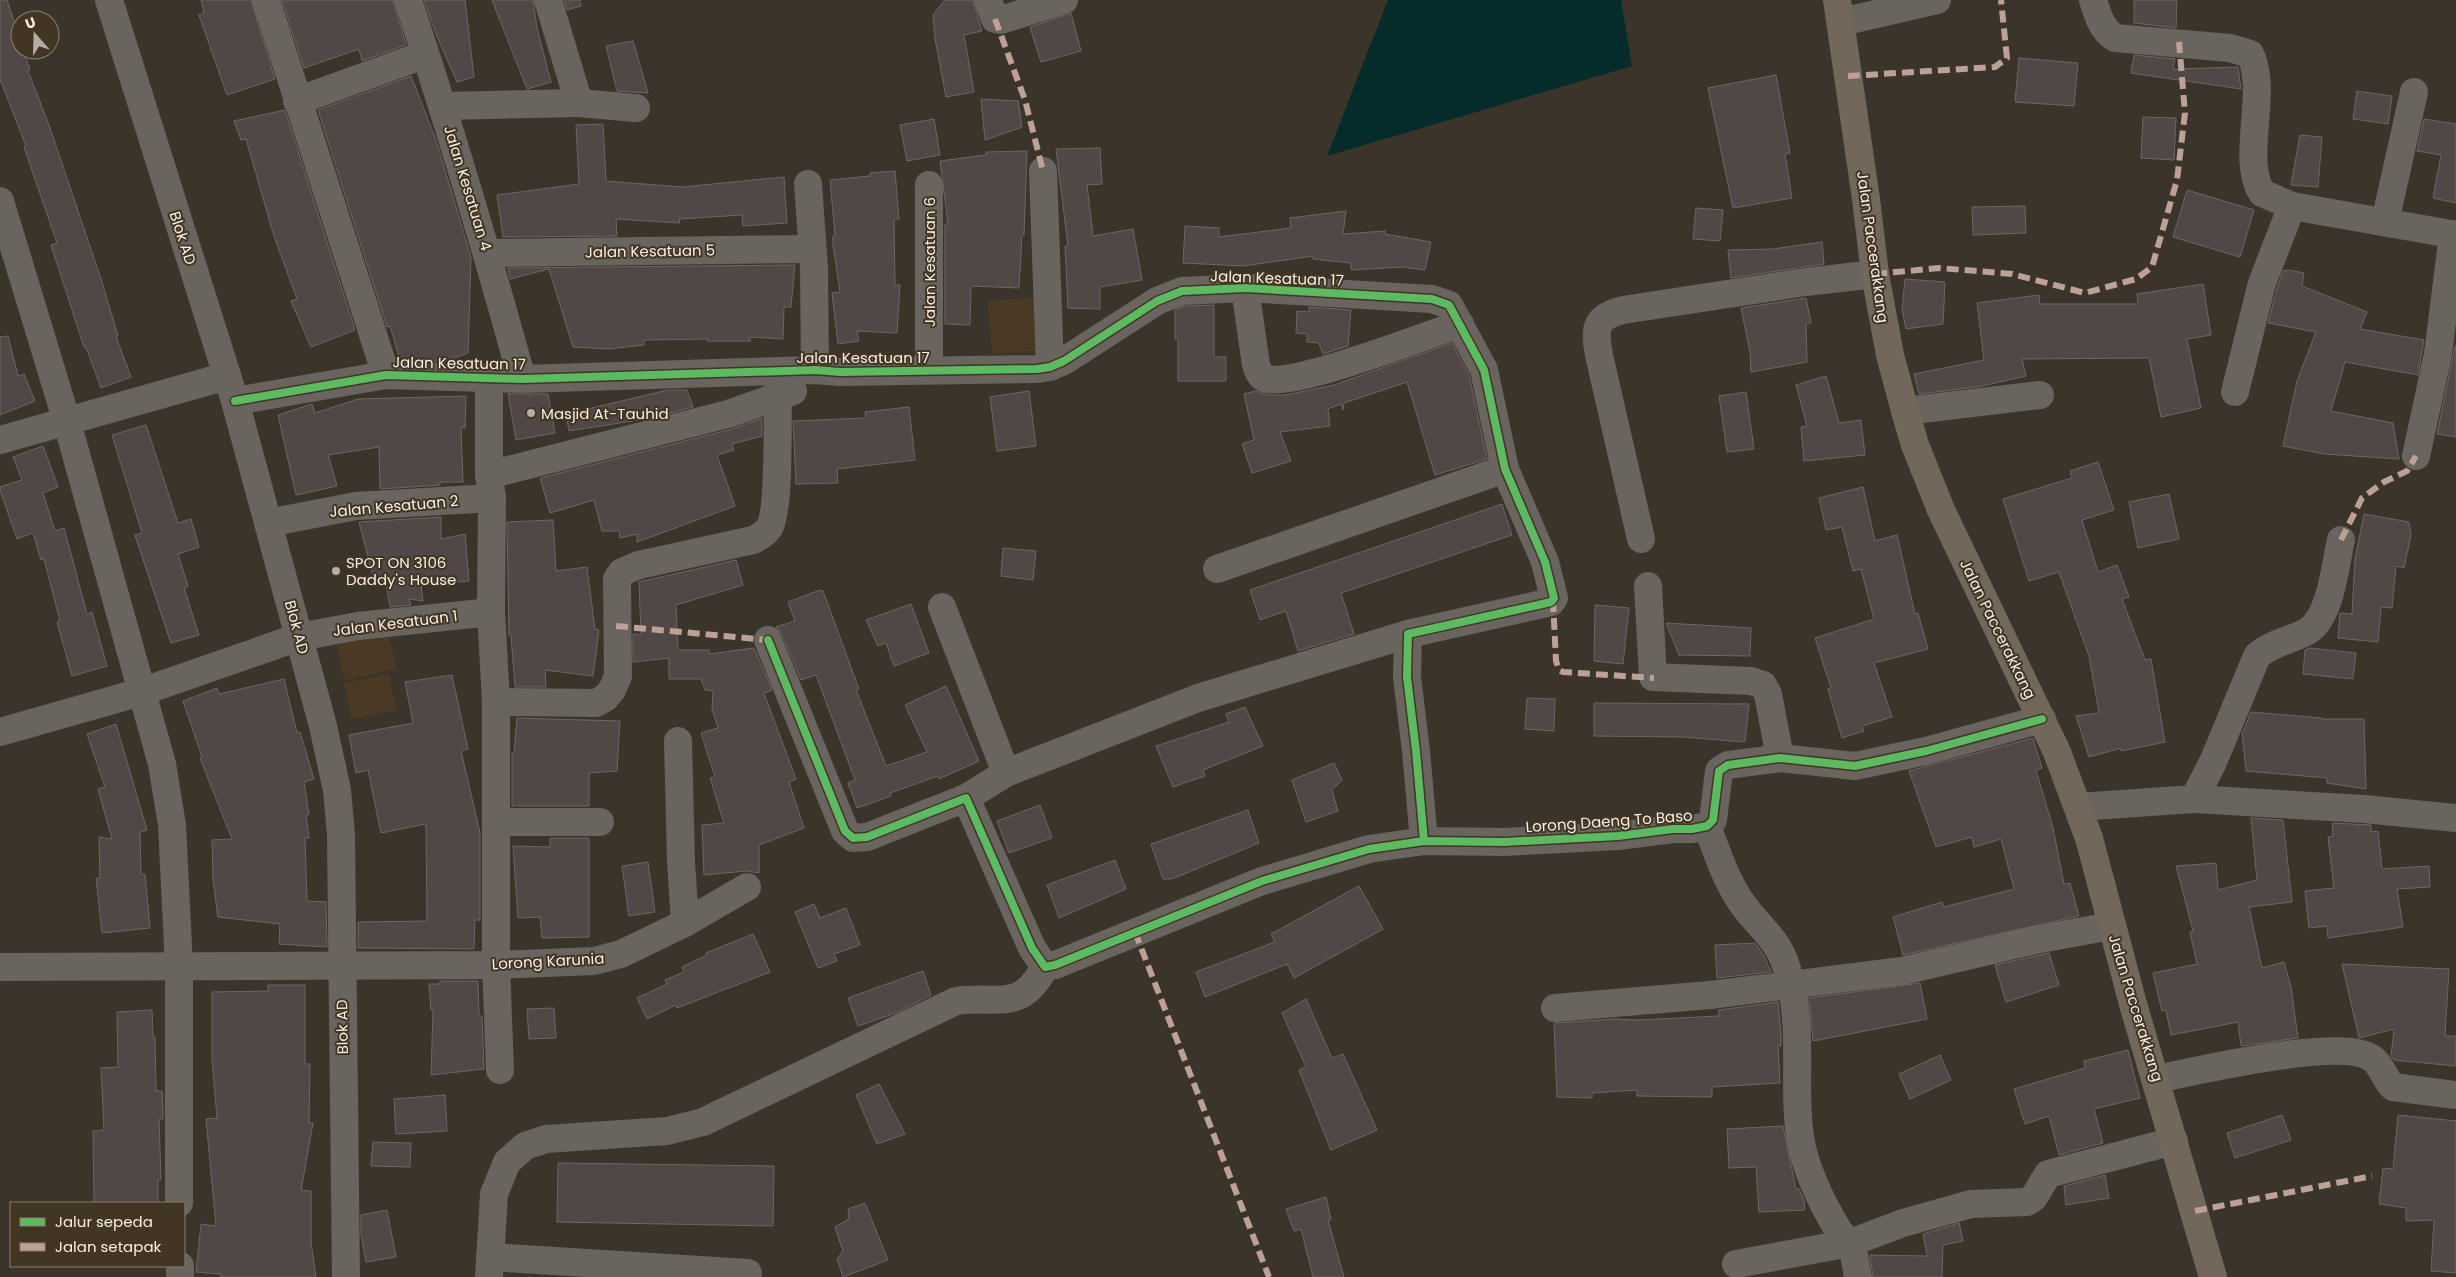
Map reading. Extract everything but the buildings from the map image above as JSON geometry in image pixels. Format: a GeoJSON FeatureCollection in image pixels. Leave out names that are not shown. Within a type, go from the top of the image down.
{"type":"FeatureCollection","features":[{"type":"Feature","properties":{"kind":"main road","name":"Jalan Paccerakkang"},"geometry":{"type":"LineString","coordinates":[[1839,11],[1875,274],[1890,355],[1904,411],[1915,445],[1941,510],[2042,719],[2078,807],[2096,861],[2111,926],[2213,1277]]}},
{"type":"Feature","properties":{"kind":"street","name":"Blok AD"},"geometry":{"type":"LineString","coordinates":[[109,0],[231,389],[323,726],[337,790],[341,835],[346,1277]]}},
{"type":"Feature","properties":{"kind":"street"},"geometry":{"type":"LineString","coordinates":[[266,0],[386,375]]}},
{"type":"Feature","properties":{"kind":"street","name":"Jalan Kesatuan 4"},"geometry":{"type":"LineString","coordinates":[[408,0],[424,55],[443,106],[488,254],[522,379]]}},
{"type":"Feature","properties":{"kind":"street"},"geometry":{"type":"LineString","coordinates":[[548,0],[579,103]]}},
{"type":"Feature","properties":{"kind":"street"},"geometry":{"type":"LineString","coordinates":[[988,0],[995,19],[1001,20],[1064,0]]}},
{"type":"Feature","properties":{"kind":"street"},"geometry":{"type":"LineString","coordinates":[[1839,11],[1937,0]]}},
{"type":"Feature","properties":{"kind":"street"},"geometry":{"type":"LineString","coordinates":[[2093,0],[2101,25],[2107,33],[2115,38],[2230,48],[2250,54],[2256,73],[2255,177],[2262,193],[2292,206],[2454,235],[2438,354],[2416,456]]}},
{"type":"Feature","properties":{"kind":"street"},"geometry":{"type":"LineString","coordinates":[[297,101],[424,55]]}},
{"type":"Feature","properties":{"kind":"street"},"geometry":{"type":"LineString","coordinates":[[2385,222],[2414,92]]}},
{"type":"Feature","properties":{"kind":"street"},"geometry":{"type":"LineString","coordinates":[[443,106],[579,103],[636,108]]}},
{"type":"Feature","properties":{"kind":"street"},"geometry":{"type":"LineString","coordinates":[[1043,171],[1050,367]]}},
{"type":"Feature","properties":{"kind":"street"},"geometry":{"type":"LineString","coordinates":[[808,184],[815,309],[827,371]]}},
{"type":"Feature","properties":{"kind":"street","name":"Jalan Kesatuan 6"},"geometry":{"type":"LineString","coordinates":[[929,185],[929,370]]}},
{"type":"Feature","properties":{"kind":"street"},"geometry":{"type":"LineString","coordinates":[[0,201],[67,422],[162,764],[169,799],[179,967],[179,1202]]}},
{"type":"Feature","properties":{"kind":"street"},"geometry":{"type":"LineString","coordinates":[[2236,392],[2262,283],[2292,206]]}},
{"type":"Feature","properties":{"kind":"street","name":"Jalan Kesatuan 5"},"geometry":{"type":"LineString","coordinates":[[488,254],[812,249]]}},
{"type":"Feature","properties":{"kind":"street"},"geometry":{"type":"LineString","coordinates":[[1641,539],[1599,355],[1597,327],[1601,320],[1607,315],[1624,310],[1806,282],[1875,274]]}},
{"type":"Feature","properties":{"kind":"street","name":"Jalan Kesatuan 17"},"geometry":{"type":"LineString","coordinates":[[0,440],[67,422],[231,389],[386,375],[522,379],[827,371],[991,371],[1050,367],[1064,361],[1157,301],[1171,295],[1200,289],[1245,288],[1432,299],[1449,305],[1484,370],[1506,469],[1545,562],[1553,600],[1408,634]]}},
{"type":"Feature","properties":{"kind":"street"},"geometry":{"type":"LineString","coordinates":[[1245,288],[1256,365],[1259,373],[1265,378],[1274,380],[1296,377],[1362,358],[1460,324]]}},
{"type":"Feature","properties":{"kind":"street","name":"Jalan Kesatuan 2"},"geometry":{"type":"LineString","coordinates":[[268,523],[356,506],[490,487],[663,432],[728,414],[814,384],[827,371]]}},
{"type":"Feature","properties":{"kind":"street"},"geometry":{"type":"LineString","coordinates":[[489,379],[490,612],[496,702],[496,965],[500,1070]]}},
{"type":"Feature","properties":{"kind":"street"},"geometry":{"type":"LineString","coordinates":[[1904,411],[2040,395]]}},
{"type":"Feature","properties":{"kind":"street"},"geometry":{"type":"LineString","coordinates":[[496,702],[596,703],[605,698],[618,676],[617,578],[622,572],[639,565],[753,540],[763,535],[769,528],[775,504],[778,396]]}},
{"type":"Feature","properties":{"kind":"street"},"geometry":{"type":"LineString","coordinates":[[1217,569],[1506,469]]}},
{"type":"Feature","properties":{"kind":"street"},"geometry":{"type":"LineString","coordinates":[[2194,799],[2213,762],[2258,656],[2272,645],[2307,631],[2318,622],[2325,607],[2341,540]]}},
{"type":"Feature","properties":{"kind":"street"},"geometry":{"type":"LineString","coordinates":[[1648,586],[1653,677],[1751,681],[1763,685],[1768,694],[1780,758]]}},
{"type":"Feature","properties":{"kind":"street"},"geometry":{"type":"LineString","coordinates":[[942,607],[1006,772]]}},
{"type":"Feature","properties":{"kind":"street","name":"Jalan Kesatuan 1"},"geometry":{"type":"LineString","coordinates":[[0,732],[142,692],[299,637],[358,626],[490,612]]}},
{"type":"Feature","properties":{"kind":"street"},"geometry":{"type":"LineString","coordinates":[[768,640],[846,831],[853,838],[867,837],[966,798],[1006,772],[1198,698],[1408,634],[1407,677],[1424,842]]}},
{"type":"Feature","properties":{"kind":"street","name":"Lorong Daeng To Baso"},"geometry":{"type":"LineString","coordinates":[[1045,967],[1055,965],[1262,881],[1368,848],[1424,842],[1504,842],[1618,836],[1673,829],[1692,829],[1707,826],[1713,820],[1719,771],[1728,765],[1780,758],[1855,766],[1926,750],[2042,719]]}},
{"type":"Feature","properties":{"kind":"street"},"geometry":{"type":"LineString","coordinates":[[678,741],[681,862],[685,923]]}},
{"type":"Feature","properties":{"kind":"street"},"geometry":{"type":"LineString","coordinates":[[748,1273],[490,1267],[494,1194],[507,1162],[525,1146],[546,1139],[667,1131],[703,1122],[956,1001],[974,999],[1003,1000],[1024,994],[1032,989],[1045,967],[1032,948],[966,798]]}},
{"type":"Feature","properties":{"kind":"street"},"geometry":{"type":"LineString","coordinates":[[2078,807],[2194,799],[2364,809],[2456,818]]}},
{"type":"Feature","properties":{"kind":"street"},"geometry":{"type":"LineString","coordinates":[[496,822],[600,822]]}},
{"type":"Feature","properties":{"kind":"street"},"geometry":{"type":"LineString","coordinates":[[1707,826],[1724,874],[1741,902],[1763,930],[1777,944],[1792,986],[1798,1029],[1798,1108],[1805,1158],[1829,1214],[1842,1236],[1850,1243],[1858,1277]]}},
{"type":"Feature","properties":{"kind":"street","name":"Lorong Karunia"},"geometry":{"type":"LineString","coordinates":[[0,968],[496,965],[608,958],[685,923],[747,887]]}},
{"type":"Feature","properties":{"kind":"street"},"geometry":{"type":"LineString","coordinates":[[1554,1008],[1792,986],[1902,971],[2040,939],[2111,926]]}},
{"type":"Feature","properties":{"kind":"street"},"geometry":{"type":"LineString","coordinates":[[2157,1079],[2266,1057],[2331,1052],[2356,1055],[2374,1060],[2394,1087],[2456,1095]]}},
{"type":"Feature","properties":{"kind":"street"},"geometry":{"type":"LineString","coordinates":[[1736,1264],[1850,1243],[1946,1210],[1970,1204],[2027,1202],[2034,1197],[2048,1174],[2174,1141]]}},
{"type":"Feature","properties":{"kind":"shaded area"},"geometry":{"type":"Polygon","coordinates":[[[1042,297],[1046,350],[992,354],[988,301],[1042,297]]]}},
{"type":"Feature","properties":{"kind":"shaded area"},"geometry":{"type":"Polygon","coordinates":[[[388,628],[396,669],[344,680],[336,639],[388,628]]]}},
{"type":"Feature","properties":{"kind":"shaded area"},"geometry":{"type":"Polygon","coordinates":[[[389,674],[396,710],[351,719],[344,683],[389,674]]]}},
{"type":"Feature","properties":{"kind":"water"},"geometry":{"type":"Polygon","coordinates":[[[1388,0],[1621,0],[1632,66],[1327,156],[1388,0]]]}},
{"type":"Feature","properties":{"kind":"marked path"},"geometry":{"type":"LineString","coordinates":[[1848,76],[1995,67],[2007,58],[2001,0]]}},
{"type":"Feature","properties":{"kind":"marked path"},"geometry":{"type":"LineString","coordinates":[[995,19],[1025,100],[1043,171]]}},
{"type":"Feature","properties":{"kind":"marked path"},"geometry":{"type":"LineString","coordinates":[[1875,274],[1939,268],[2012,274],[2085,293],[2136,279],[2152,267],[2177,180],[2185,113],[2179,42]]}},
{"type":"Feature","properties":{"kind":"marked path"},"geometry":{"type":"LineString","coordinates":[[2341,540],[2362,498],[2384,482],[2407,471],[2416,456]]}},
{"type":"Feature","properties":{"kind":"marked path"},"geometry":{"type":"LineString","coordinates":[[1553,600],[1556,661],[1559,670],[1563,672],[1654,678]]}},
{"type":"Feature","properties":{"kind":"marked path"},"geometry":{"type":"LineString","coordinates":[[616,626],[768,640]]}},
{"type":"Feature","properties":{"kind":"marked path"},"geometry":{"type":"LineString","coordinates":[[1135,932],[1269,1277]]}},
{"type":"Feature","properties":{"kind":"marked path"},"geometry":{"type":"LineString","coordinates":[[2195,1211],[2372,1176]]}},
{"type":"Feature","properties":{"kind":"cycle path"},"geometry":{"type":"LineString","coordinates":[[235,401],[386,375],[522,379],[815,370],[840,372],[1037,369],[1050,367],[1064,361],[1157,301],[1182,291],[1245,288],[1432,299],[1449,305],[1484,370],[1505,469],[1545,562],[1554,598],[1551,602],[1408,634],[1407,677],[1424,841]]}},
{"type":"Feature","properties":{"kind":"cycle path"},"geometry":{"type":"LineString","coordinates":[[768,640],[845,831],[853,838],[867,837],[966,798],[1032,948],[1045,967],[1055,965],[1262,881],[1369,849],[1424,841],[1504,842],[1618,836],[1673,829],[1692,829],[1707,826],[1713,820],[1719,771],[1728,765],[1780,758],[1855,766],[1926,751],[2042,719]]}},
{"type":"Feature","properties":{"kind":"place","name":"Masjid At-Tauhid"},"geometry":{"type":"Point","coordinates":[531,413]}},
{"type":"Feature","properties":{"kind":"place","name":"SPOT ON 3106 Daddy's House"},"geometry":{"type":"Point","coordinates":[336,571]}}]}
